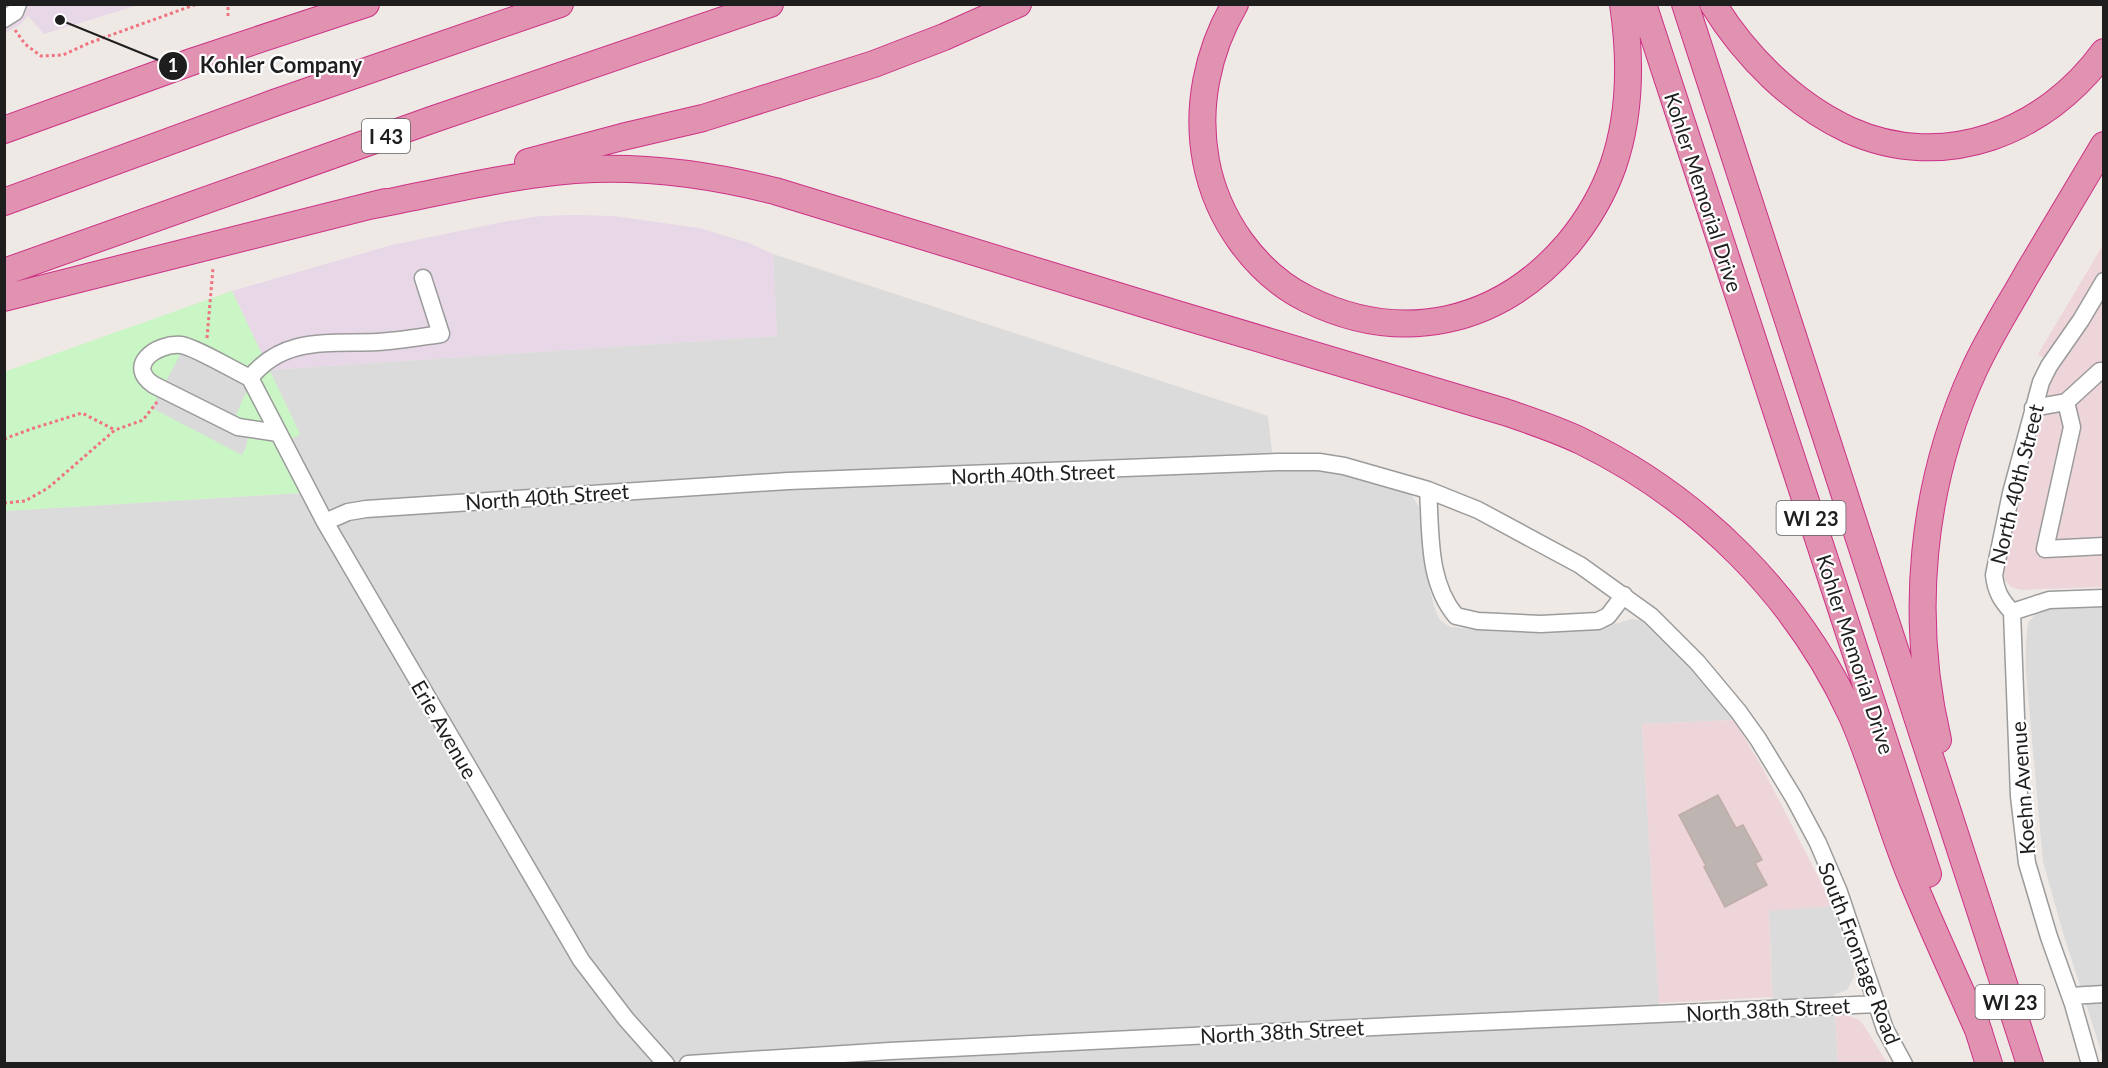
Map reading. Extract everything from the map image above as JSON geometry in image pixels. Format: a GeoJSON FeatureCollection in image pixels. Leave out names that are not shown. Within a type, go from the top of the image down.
{"type":"FeatureCollection","features":[{"type":"Feature","properties":{"kind":"highway"},"geometry":{"type":"LineString","coordinates":[[4,202],[274,103],[560,4]]}},
{"type":"Feature","properties":{"kind":"highway","name":"I 43"},"geometry":{"type":"LineString","coordinates":[[4,272],[445,115],[770,4]]}},
{"type":"Feature","properties":{"kind":"highway"},"geometry":{"type":"LineString","coordinates":[[4,298],[369,206],[622,136],[703,118],[874,64],[944,37],[1018,4]]}},
{"type":"Feature","properties":{"kind":"highway"},"geometry":{"type":"LineString","coordinates":[[1235,4],[1213,57],[1203,93],[1202,137],[1209,176],[1219,203],[1236,236],[1264,268],[1291,291],[1328,309],[1352,316],[1370,321],[1406,324],[1447,320],[1487,308],[1523,286],[1554,260],[1578,231],[1601,194],[1613,165],[1622,132],[1628,96],[1628,52],[1623,4]]}},
{"type":"Feature","properties":{"kind":"highway","name":"Kohler Memorial Drive"},"geometry":{"type":"LineString","coordinates":[[1643,4],[1989,1064]]}},
{"type":"Feature","properties":{"kind":"highway","name":"Kohler Memorial Drive"},"geometry":{"type":"LineString","coordinates":[[1684,4],[2030,1064]]}},
{"type":"Feature","properties":{"kind":"highway"},"geometry":{"type":"LineString","coordinates":[[1713,4],[1741,45],[1763,68],[1798,98],[1851,131],[1906,146],[1943,147],[1979,141],[2022,125],[2041,115],[2082,79],[2103,52]]}},
{"type":"Feature","properties":{"kind":"highway"},"geometry":{"type":"LineString","coordinates":[[4,130],[184,64],[360,6]]}},
{"type":"Feature","properties":{"kind":"highway"},"geometry":{"type":"LineString","coordinates":[[1990,940],[1949,787],[1928,687],[1922,615],[1924,560],[1929,518],[1935,486],[1953,422],[1975,368],[1996,327],[2103,145]]}},
{"type":"Feature","properties":{"kind":"highway"},"geometry":{"type":"LineString","coordinates":[[369,206],[536,174],[592,169],[658,170],[730,179],[1505,412],[1547,426],[1607,454],[1649,480],[1708,524],[1735,548],[1774,591],[1801,626],[1832,676],[1852,717],[1912,881],[1979,1032]]}},
{"type":"Feature","properties":{"kind":"street"},"geometry":{"type":"LineString","coordinates":[[5,19],[15,12],[18,4]]}},
{"type":"Feature","properties":{"kind":"street"},"geometry":{"type":"LineString","coordinates":[[278,433],[238,427],[150,383],[144,375],[144,365],[148,354],[162,347],[181,345],[250,378],[263,364],[292,348],[327,343],[382,342],[441,334],[423,278]]}},
{"type":"Feature","properties":{"kind":"street","name":"North 40th Street"},"geometry":{"type":"LineString","coordinates":[[2012,612],[2000,599],[1995,588],[1994,575],[2011,493],[2033,408],[2049,366],[2081,320],[2103,281]]}},
{"type":"Feature","properties":{"kind":"street"},"geometry":{"type":"LineString","coordinates":[[2033,408],[2066,402],[2100,371],[2103,371]]}},
{"type":"Feature","properties":{"kind":"street","name":"Erie Avenue"},"geometry":{"type":"LineString","coordinates":[[250,378],[325,522],[581,960],[620,1011],[666,1064]]}},
{"type":"Feature","properties":{"kind":"street"},"geometry":{"type":"LineString","coordinates":[[2066,402],[2072,427],[2044,549],[2103,546]]}},
{"type":"Feature","properties":{"kind":"street","name":"North 40th Street"},"geometry":{"type":"LineString","coordinates":[[325,522],[340,514],[366,509],[613,491],[788,481],[1278,462],[1319,462],[1344,466],[1428,490]]}},
{"type":"Feature","properties":{"kind":"street"},"geometry":{"type":"LineString","coordinates":[[1428,490],[1433,560],[1440,592],[1456,616],[1478,621],[1541,624],[1598,621],[1608,616],[1624,595]]}},
{"type":"Feature","properties":{"kind":"street","name":"South Frontage Road"},"geometry":{"type":"LineString","coordinates":[[1428,490],[1478,510],[1554,550],[1624,595],[1651,615],[1697,662],[1738,711],[1794,798],[1818,843],[1839,892],[1885,1029],[1904,1064]]}},
{"type":"Feature","properties":{"kind":"street"},"geometry":{"type":"LineString","coordinates":[[2012,612],[2049,600],[2103,598]]}},
{"type":"Feature","properties":{"kind":"street","name":"Koehn Avenue"},"geometry":{"type":"LineString","coordinates":[[2012,612],[2019,796],[2027,863],[2090,1064]]}},
{"type":"Feature","properties":{"kind":"street"},"geometry":{"type":"LineString","coordinates":[[2070,996],[2103,994]]}},
{"type":"Feature","properties":{"kind":"street","name":"North 38th Street"},"geometry":{"type":"LineString","coordinates":[[688,1064],[890,1051],[1877,1004]]}},
{"type":"Feature","properties":{"kind":"path"},"geometry":{"type":"LineString","coordinates":[[5,19],[25,44],[41,56],[63,55],[89,43],[197,4]]}},
{"type":"Feature","properties":{"kind":"path"},"geometry":{"type":"LineString","coordinates":[[228,4],[228,16]]}},
{"type":"Feature","properties":{"kind":"path"},"geometry":{"type":"LineString","coordinates":[[201,354],[209,324],[213,268]]}},
{"type":"Feature","properties":{"kind":"path"},"geometry":{"type":"LineString","coordinates":[[4,503],[25,501],[48,488],[116,430],[143,420],[151,412],[164,390]]}},
{"type":"Feature","properties":{"kind":"path"},"geometry":{"type":"LineString","coordinates":[[4,440],[82,413],[116,430]]}},
{"type":"Feature","properties":{"kind":"shaded area"},"geometry":{"type":"Polygon","coordinates":[[[5,5],[138,5],[44,34],[28,16],[21,24],[5,33],[5,5]]]}},
{"type":"Feature","properties":{"kind":"shaded area"},"geometry":{"type":"Polygon","coordinates":[[[541,216],[613,216],[699,228],[749,243],[773,254],[777,336],[269,370],[232,291],[392,245],[508,221],[541,216]]]}},
{"type":"Feature","properties":{"kind":"shaded area"},"geometry":{"type":"Polygon","coordinates":[[[2103,245],[2103,587],[2021,590],[2011,587],[2004,579],[2004,570],[2051,381],[2057,369],[2038,354],[2103,245]]]}},
{"type":"Feature","properties":{"kind":"shaded area"},"geometry":{"type":"Polygon","coordinates":[[[773,254],[1268,416],[1274,469],[1335,471],[1401,489],[1411,494],[1419,507],[1429,587],[1436,612],[1440,620],[1450,627],[1499,632],[1593,630],[1632,619],[1639,620],[1659,631],[1717,697],[1734,720],[1642,724],[1660,1019],[1773,1014],[1769,910],[1833,906],[1854,971],[1854,977],[1847,990],[1834,995],[1838,1063],[5,1064],[5,511],[301,493],[290,439],[300,434],[269,370],[777,336],[773,254]]]}},
{"type":"Feature","properties":{"kind":"shaded area"},"geometry":{"type":"Polygon","coordinates":[[[189,338],[242,364],[247,390],[236,415],[249,420],[247,444],[242,455],[152,408],[189,338]]]}},
{"type":"Feature","properties":{"kind":"shaded area"},"geometry":{"type":"Polygon","coordinates":[[[2103,604],[2103,1057],[2043,862],[2026,673],[2026,642],[2028,623],[2043,608],[2103,604]]]}},
{"type":"Feature","properties":{"kind":"shaded area"},"geometry":{"type":"Polygon","coordinates":[[[1734,720],[1762,767],[1833,906],[1769,911],[1772,997],[1659,1003],[1642,724],[1734,720]]]}},
{"type":"Feature","properties":{"kind":"shaded area"},"geometry":{"type":"Polygon","coordinates":[[[1835,1010],[1859,1020],[1887,1063],[1838,1063],[1835,1010]]]}},
{"type":"Feature","properties":{"kind":"green space"},"geometry":{"type":"Polygon","coordinates":[[[232,291],[300,434],[277,447],[301,493],[5,511],[4,372],[232,291]]]}},
{"type":"Feature","properties":{"kind":"building"},"geometry":{"type":"Polygon","coordinates":[[[1718,795],[1736,828],[1743,825],[1762,860],[1755,863],[1767,885],[1725,907],[1679,815],[1718,795]]]}},
{"type":"Feature","properties":{"kind":"place","name":"Kohler Company"},"geometry":{"type":"Point","coordinates":[60,20]}}]}
